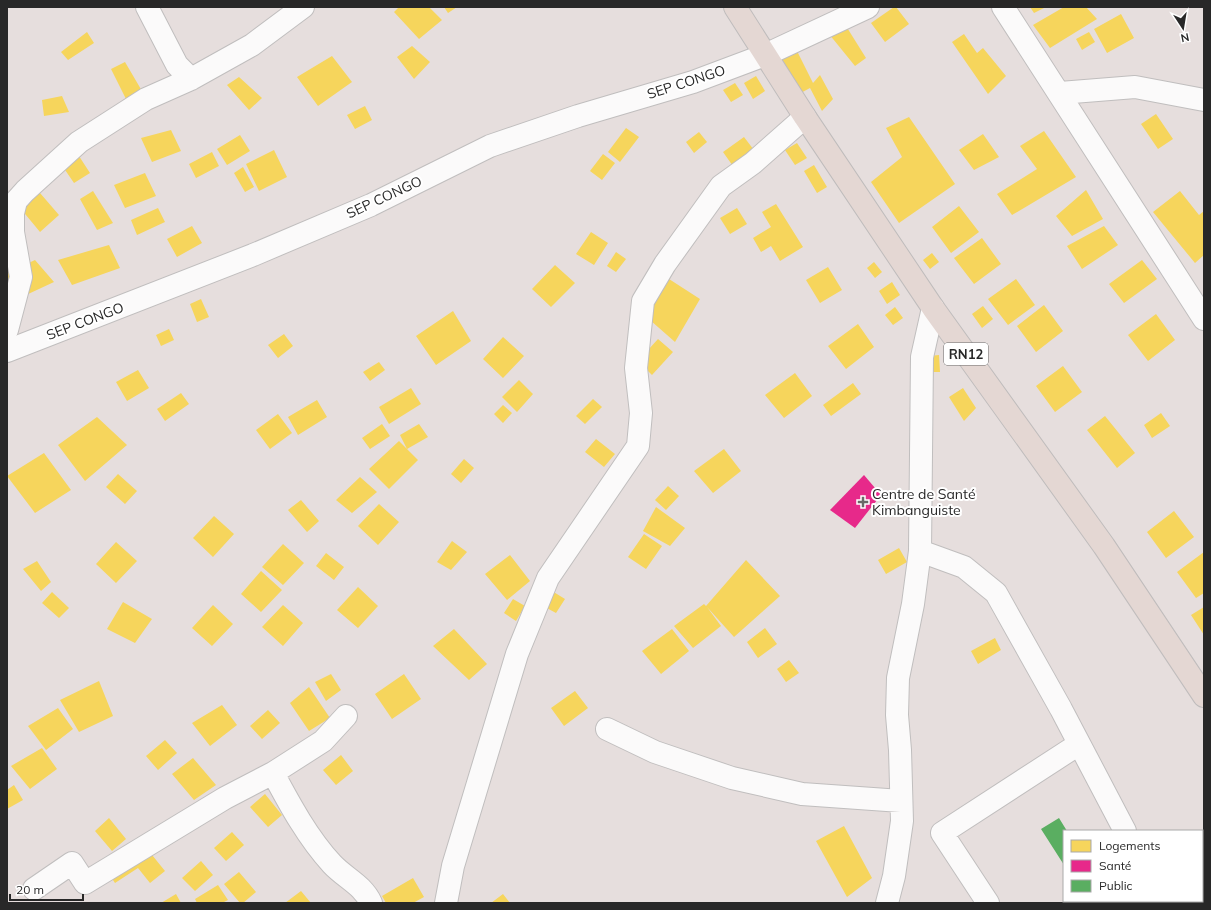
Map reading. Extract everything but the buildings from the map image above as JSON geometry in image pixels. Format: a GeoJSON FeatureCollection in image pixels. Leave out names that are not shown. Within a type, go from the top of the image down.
{"type":"FeatureCollection","features":[{"type":"Feature","properties":{"kind":"main road","name":"RN12"},"geometry":{"type":"LineString","coordinates":[[735,7],[805,117],[933,308],[1104,546],[1204,696]]}},
{"type":"Feature","properties":{"kind":"street"},"geometry":{"type":"LineString","coordinates":[[147,7],[177,65],[190,79]]}},
{"type":"Feature","properties":{"kind":"street"},"geometry":{"type":"LineString","coordinates":[[7,330],[21,277],[13,232],[13,213],[16,201],[25,191],[79,142],[146,99],[190,79],[252,45],[304,7]]}},
{"type":"Feature","properties":{"kind":"street","name":"SEP CONGO"},"geometry":{"type":"LineString","coordinates":[[7,352],[253,255],[371,205],[490,146],[578,116],[693,82],[765,55],[868,7]]}},
{"type":"Feature","properties":{"kind":"street"},"geometry":{"type":"LineString","coordinates":[[1003,7],[1060,93],[1204,319]]}},
{"type":"Feature","properties":{"kind":"street"},"geometry":{"type":"LineString","coordinates":[[1060,93],[1135,87],[1204,100]]}},
{"type":"Feature","properties":{"kind":"street"},"geometry":{"type":"LineString","coordinates":[[446,903],[453,866],[517,654],[548,578],[638,446],[641,413],[636,368],[643,301],[665,264],[721,186],[753,163],[805,117]]}},
{"type":"Feature","properties":{"kind":"street"},"geometry":{"type":"LineString","coordinates":[[887,903],[894,876],[902,821],[900,750],[897,715],[898,678],[920,552],[922,356],[933,308]]}},
{"type":"Feature","properties":{"kind":"street"},"geometry":{"type":"LineString","coordinates":[[920,552],[964,567],[996,594],[1124,830]]}},
{"type":"Feature","properties":{"kind":"street"},"geometry":{"type":"LineString","coordinates":[[34,889],[72,863],[85,883],[225,798],[273,773],[323,741],[346,716]]}},
{"type":"Feature","properties":{"kind":"street"},"geometry":{"type":"LineString","coordinates":[[606,729],[655,752],[732,778],[802,794],[901,801]]}},
{"type":"Feature","properties":{"kind":"street"},"geometry":{"type":"LineString","coordinates":[[988,903],[942,833],[1079,744]]}},
{"type":"Feature","properties":{"kind":"street"},"geometry":{"type":"LineString","coordinates":[[273,773],[296,816],[332,865],[366,893],[371,903]]}},
{"type":"Feature","properties":{"kind":"place","name":"Centre de Santé Kimbanguiste"},"geometry":{"type":"Point","coordinates":[863,502]}}]}
